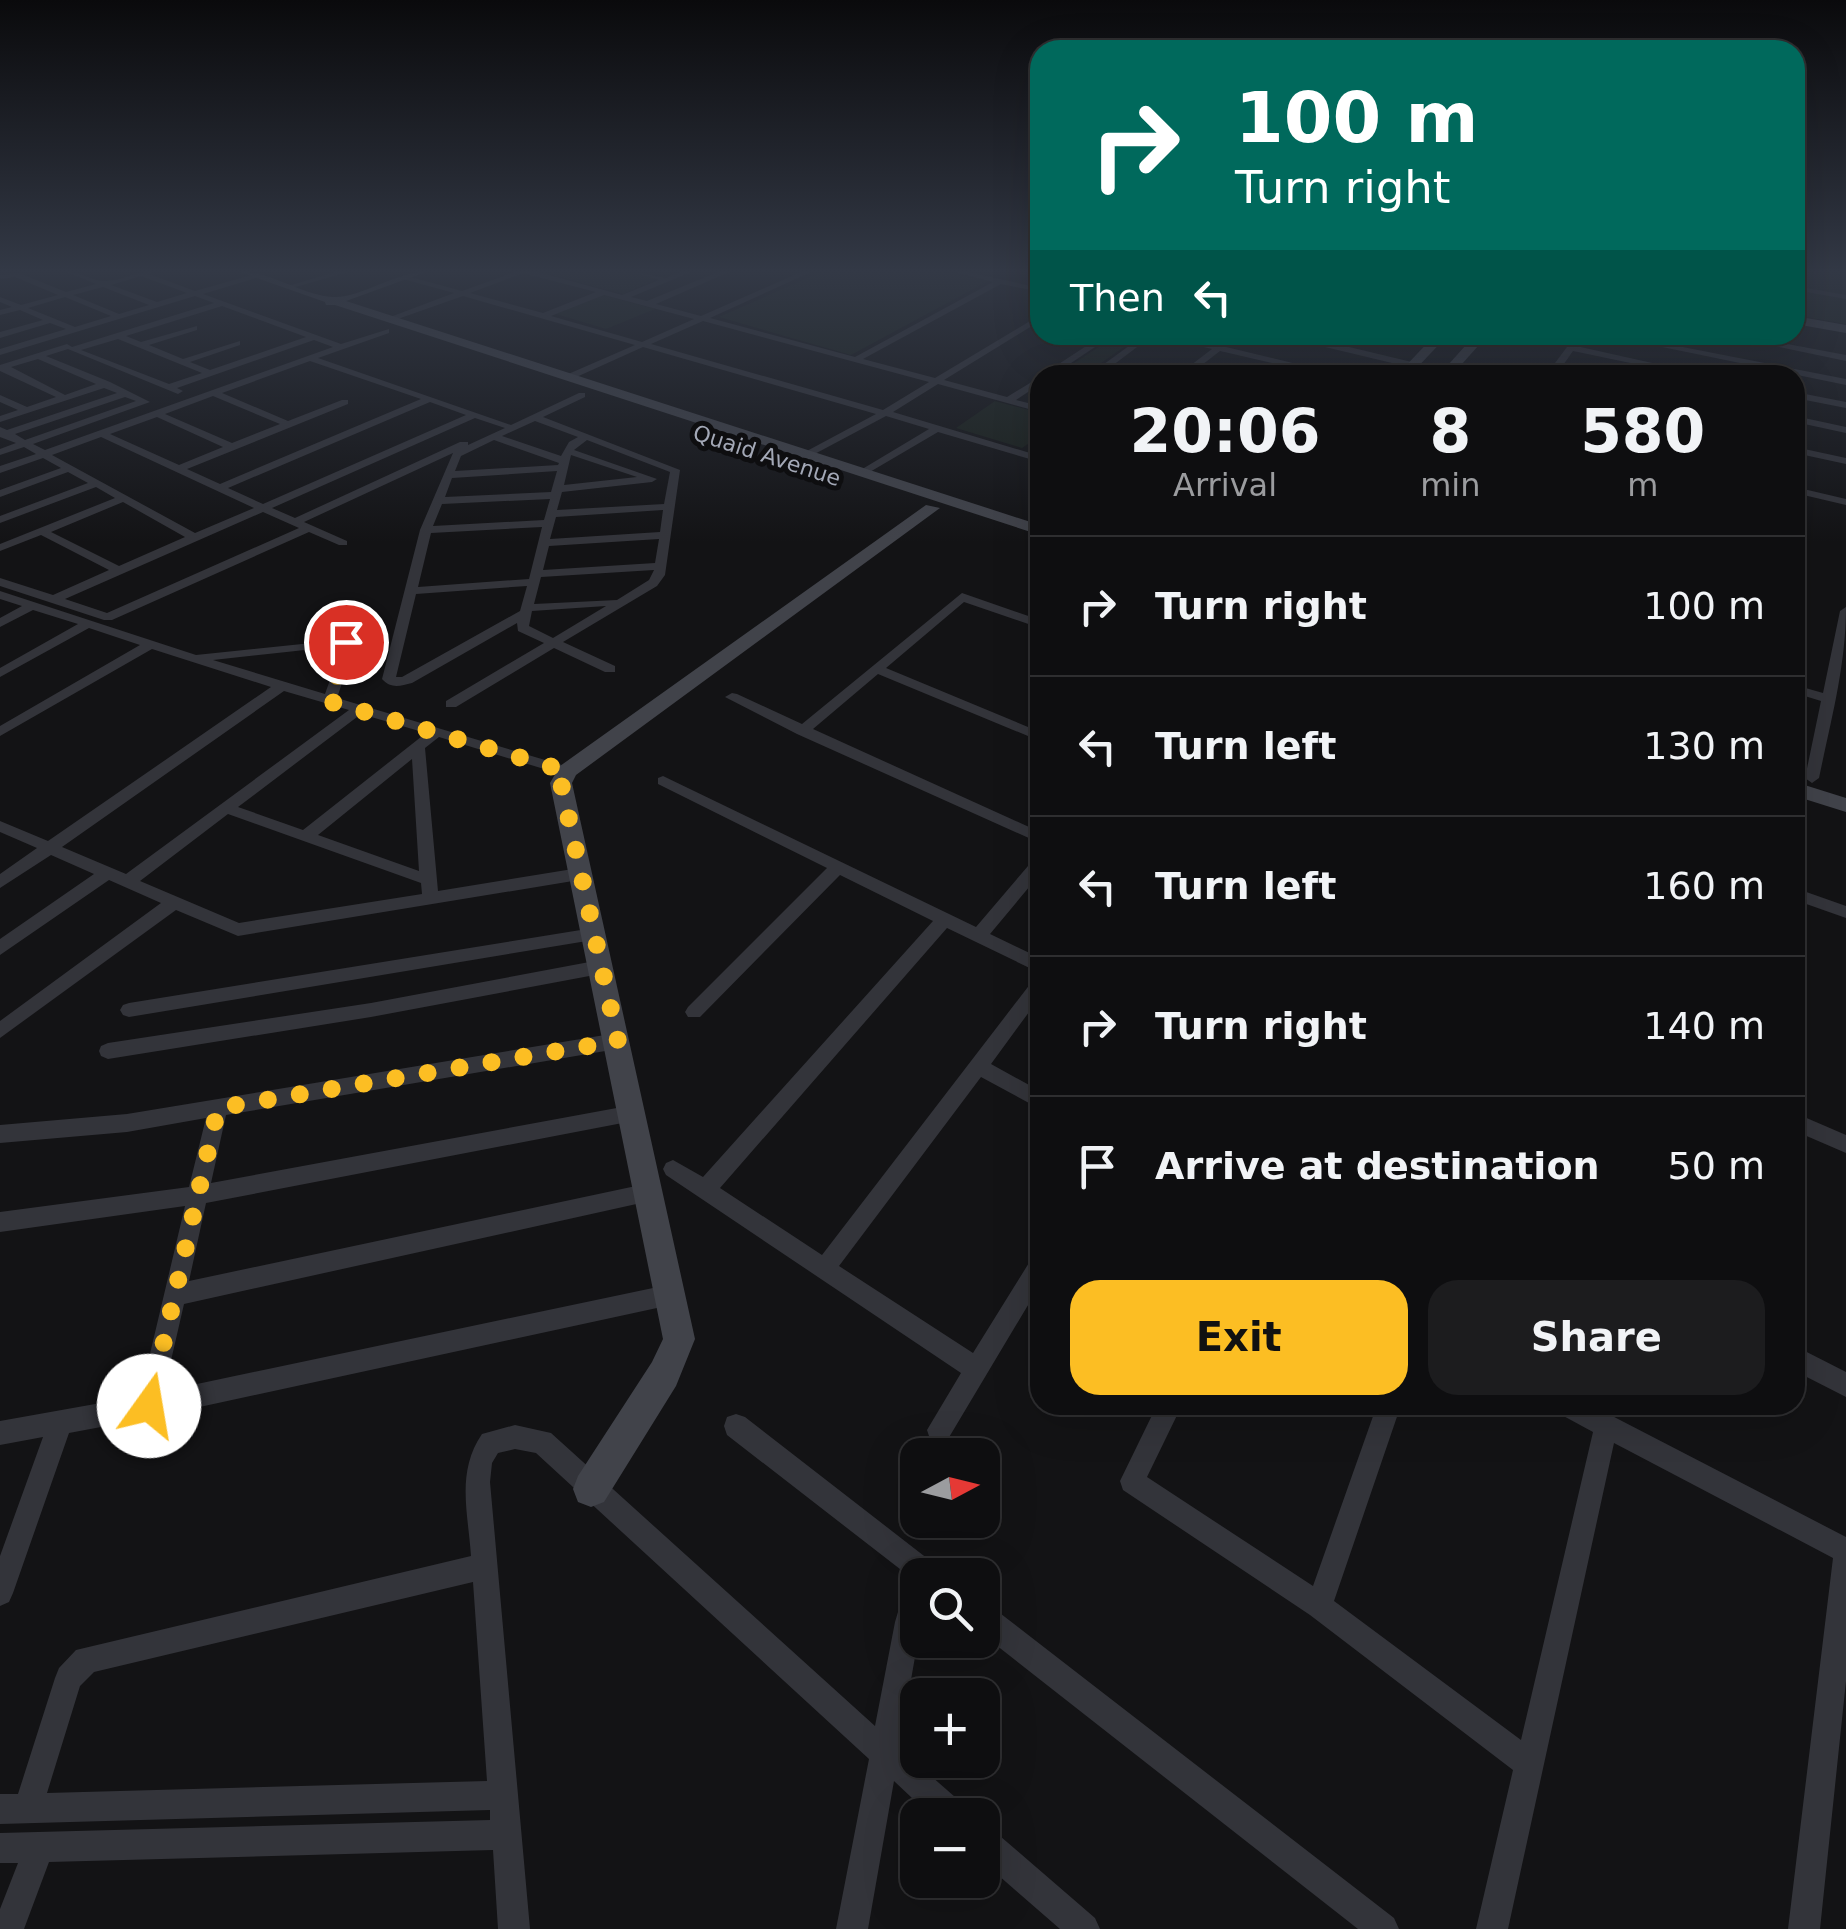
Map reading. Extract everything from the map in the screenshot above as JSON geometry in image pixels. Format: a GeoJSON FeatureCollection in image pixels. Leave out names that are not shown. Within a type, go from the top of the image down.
{"type":"FeatureCollection","features":[{"type":"Feature","properties":{"kind":"main road","name":"Quaid Avenue"},"geometry":{"type":"LineString","coordinates":[[489,362],[582,396],[1030,540]]}},
{"type":"Feature","properties":{"kind":"main road"},"geometry":{"type":"LineString","coordinates":[[517,362],[1030,527]]}},
{"type":"Feature","properties":{"kind":"main road"},"geometry":{"type":"LineString","coordinates":[[591,1489],[664,1374],[679,1339],[561,783],[566,771],[932,508]]}},
{"type":"Feature","properties":{"kind":"main road"},"geometry":{"type":"LineString","coordinates":[[1805,781],[1846,789]]}},
{"type":"Feature","properties":{"kind":"main road"},"geometry":{"type":"LineString","coordinates":[[1805,782],[1846,806]]}},
{"type":"Feature","properties":{"kind":"street"},"geometry":{"type":"LineString","coordinates":[[52,362],[232,447]]}},
{"type":"Feature","properties":{"kind":"street"},"geometry":{"type":"LineString","coordinates":[[103,362],[197,398]]}},
{"type":"Feature","properties":{"kind":"street"},"geometry":{"type":"LineString","coordinates":[[182,362],[210,373]]}},
{"type":"Feature","properties":{"kind":"street"},"geometry":{"type":"LineString","coordinates":[[168,388],[242,362]]}},
{"type":"Feature","properties":{"kind":"street"},"geometry":{"type":"LineString","coordinates":[[0,470],[298,362]]}},
{"type":"Feature","properties":{"kind":"street"},"geometry":{"type":"LineString","coordinates":[[295,522],[506,425],[321,362]]}},
{"type":"Feature","properties":{"kind":"street"},"geometry":{"type":"LineString","coordinates":[[569,377],[603,362]]}},
{"type":"Feature","properties":{"kind":"street"},"geometry":{"type":"LineString","coordinates":[[711,362],[1030,456]]}},
{"type":"Feature","properties":{"kind":"street"},"geometry":{"type":"LineString","coordinates":[[862,362],[1030,406]]}},
{"type":"Feature","properties":{"kind":"street"},"geometry":{"type":"LineString","coordinates":[[809,454],[967,362]]}},
{"type":"Feature","properties":{"kind":"street"},"geometry":{"type":"LineString","coordinates":[[2,368],[64,398]]}},
{"type":"Feature","properties":{"kind":"street"},"geometry":{"type":"LineString","coordinates":[[1805,374],[1846,382]]}},
{"type":"Feature","properties":{"kind":"street"},"geometry":{"type":"LineString","coordinates":[[0,419],[135,375]]}},
{"type":"Feature","properties":{"kind":"street"},"geometry":{"type":"LineString","coordinates":[[1009,400],[1030,386]]}},
{"type":"Feature","properties":{"kind":"street"},"geometry":{"type":"LineString","coordinates":[[214,392],[288,424]]}},
{"type":"Feature","properties":{"kind":"street"},"geometry":{"type":"LineString","coordinates":[[2,433],[124,394]]}},
{"type":"Feature","properties":{"kind":"street"},"geometry":{"type":"LineString","coordinates":[[582,396],[460,452],[426,530],[389,679],[407,680],[525,611],[618,601]]}},
{"type":"Feature","properties":{"kind":"street"},"geometry":{"type":"LineString","coordinates":[[1805,396],[1846,405]]}},
{"type":"Feature","properties":{"kind":"street"},"geometry":{"type":"LineString","coordinates":[[0,398],[26,410]]}},
{"type":"Feature","properties":{"kind":"street"},"geometry":{"type":"LineString","coordinates":[[219,488],[430,399]]}},
{"type":"Feature","properties":{"kind":"street"},"geometry":{"type":"LineString","coordinates":[[0,452],[143,402]]}},
{"type":"Feature","properties":{"kind":"street"},"geometry":{"type":"LineString","coordinates":[[178,469],[345,402]]}},
{"type":"Feature","properties":{"kind":"street"},"geometry":{"type":"LineString","coordinates":[[52,600],[476,414]]}},
{"type":"Feature","properties":{"kind":"street"},"geometry":{"type":"LineString","coordinates":[[451,704],[653,583],[660,566],[675,473],[672,468],[534,418]]}},
{"type":"Feature","properties":{"kind":"street"},"geometry":{"type":"LineString","coordinates":[[1805,421],[1846,430]]}},
{"type":"Feature","properties":{"kind":"street"},"geometry":{"type":"LineString","coordinates":[[864,473],[936,429]]}},
{"type":"Feature","properties":{"kind":"street"},"geometry":{"type":"LineString","coordinates":[[2,433],[194,537]]}},
{"type":"Feature","properties":{"kind":"street"},"geometry":{"type":"LineString","coordinates":[[101,433],[343,543]]}},
{"type":"Feature","properties":{"kind":"street"},"geometry":{"type":"LineString","coordinates":[[438,501],[556,492],[652,479],[565,460],[492,436]]}},
{"type":"Feature","properties":{"kind":"street"},"geometry":{"type":"LineString","coordinates":[[584,438],[565,460],[522,628],[610,669]]}},
{"type":"Feature","properties":{"kind":"street"},"geometry":{"type":"LineString","coordinates":[[1024,454],[1030,450]]}},
{"type":"Feature","properties":{"kind":"street"},"geometry":{"type":"LineString","coordinates":[[1805,452],[1846,461]]}},
{"type":"Feature","properties":{"kind":"street"},"geometry":{"type":"LineString","coordinates":[[449,475],[565,460]]}},
{"type":"Feature","properties":{"kind":"street"},"geometry":{"type":"LineString","coordinates":[[0,494],[70,468]]}},
{"type":"Feature","properties":{"kind":"street"},"geometry":{"type":"LineString","coordinates":[[0,520],[96,483]]}},
{"type":"Feature","properties":{"kind":"street"},"geometry":{"type":"LineString","coordinates":[[1805,492],[1846,502]]}},
{"type":"Feature","properties":{"kind":"street"},"geometry":{"type":"LineString","coordinates":[[0,548],[124,498]]}},
{"type":"Feature","properties":{"kind":"street"},"geometry":{"type":"LineString","coordinates":[[426,530],[668,507]]}},
{"type":"Feature","properties":{"kind":"street"},"geometry":{"type":"LineString","coordinates":[[0,582],[102,617],[113,616],[309,528]]}},
{"type":"Feature","properties":{"kind":"street"},"geometry":{"type":"LineString","coordinates":[[41,532],[118,570]]}},
{"type":"Feature","properties":{"kind":"street"},"geometry":{"type":"LineString","coordinates":[[543,543],[664,535]]}},
{"type":"Feature","properties":{"kind":"street"},"geometry":{"type":"LineString","coordinates":[[411,591],[660,566]]}},
{"type":"Feature","properties":{"kind":"street"},"geometry":{"type":"LineString","coordinates":[[0,595],[328,701],[566,771]]}},
{"type":"Feature","properties":{"kind":"street"},"geometry":{"type":"LineString","coordinates":[[802,731],[962,597],[1030,621]]}},
{"type":"Feature","properties":{"kind":"street"},"geometry":{"type":"LineString","coordinates":[[0,623],[31,606]]}},
{"type":"Feature","properties":{"kind":"street"},"geometry":{"type":"LineString","coordinates":[[1805,769],[1830,699],[1846,611]]}},
{"type":"Feature","properties":{"kind":"street"},"geometry":{"type":"LineString","coordinates":[[0,672],[86,625]]}},
{"type":"Feature","properties":{"kind":"street"},"geometry":{"type":"LineString","coordinates":[[193,659],[346,642],[349,644],[328,701]]}},
{"type":"Feature","properties":{"kind":"street"},"geometry":{"type":"LineString","coordinates":[[0,732],[149,645]]}},
{"type":"Feature","properties":{"kind":"street"},"geometry":{"type":"LineString","coordinates":[[878,670],[1030,733]]}},
{"type":"Feature","properties":{"kind":"street"},"geometry":{"type":"LineString","coordinates":[[0,882],[282,686]]}},
{"type":"Feature","properties":{"kind":"street"},"geometry":{"type":"LineString","coordinates":[[1805,691],[1830,699]]}},
{"type":"Feature","properties":{"kind":"street"},"geometry":{"type":"LineString","coordinates":[[732,697],[1030,834]]}},
{"type":"Feature","properties":{"kind":"street"},"geometry":{"type":"LineString","coordinates":[[127,882],[358,710]]}},
{"type":"Feature","properties":{"kind":"street"},"geometry":{"type":"LineString","coordinates":[[306,836],[435,733]]}},
{"type":"Feature","properties":{"kind":"street"},"geometry":{"type":"LineString","coordinates":[[418,746],[432,900]]}},
{"type":"Feature","properties":{"kind":"street"},"geometry":{"type":"LineString","coordinates":[[663,781],[1030,961]]}},
{"type":"Feature","properties":{"kind":"street"},"geometry":{"type":"LineString","coordinates":[[226,808],[428,880]]}},
{"type":"Feature","properties":{"kind":"street"},"geometry":{"type":"LineString","coordinates":[[0,826],[238,930],[579,874]]}},
{"type":"Feature","properties":{"kind":"street"},"geometry":{"type":"LineString","coordinates":[[694,1012],[837,868]]}},
{"type":"Feature","properties":{"kind":"street"},"geometry":{"type":"LineString","coordinates":[[0,948],[108,873]]}},
{"type":"Feature","properties":{"kind":"street"},"geometry":{"type":"LineString","coordinates":[[978,936],[1030,875]]}},
{"type":"Feature","properties":{"kind":"street"},"geometry":{"type":"LineString","coordinates":[[1805,899],[1846,912]]}},
{"type":"Feature","properties":{"kind":"street"},"geometry":{"type":"LineString","coordinates":[[0,1031],[175,902]]}},
{"type":"Feature","properties":{"kind":"street"},"geometry":{"type":"LineString","coordinates":[[706,1188],[944,920]]}},
{"type":"Feature","properties":{"kind":"street"},"geometry":{"type":"LineString","coordinates":[[129,1010],[593,934]]}},
{"type":"Feature","properties":{"kind":"street"},"geometry":{"type":"LineString","coordinates":[[108,1052],[406,1004],[600,967]]}},
{"type":"Feature","properties":{"kind":"street"},"geometry":{"type":"LineString","coordinates":[[825,1268],[1030,997]]}},
{"type":"Feature","properties":{"kind":"street"},"geometry":{"type":"LineString","coordinates":[[0,1134],[127,1123],[618,1041]]}},
{"type":"Feature","properties":{"kind":"street"},"geometry":{"type":"LineString","coordinates":[[978,1066],[1030,1095]]}},
{"type":"Feature","properties":{"kind":"street"},"geometry":{"type":"LineString","coordinates":[[149,1406],[218,1108]]}},
{"type":"Feature","properties":{"kind":"street"},"geometry":{"type":"LineString","coordinates":[[0,1222],[198,1195],[633,1113]]}},
{"type":"Feature","properties":{"kind":"street"},"geometry":{"type":"LineString","coordinates":[[1805,1126],[1846,1144]]}},
{"type":"Feature","properties":{"kind":"street"},"geometry":{"type":"LineString","coordinates":[[673,1169],[976,1368]]}},
{"type":"Feature","properties":{"kind":"street"},"geometry":{"type":"LineString","coordinates":[[174,1295],[650,1192]]}},
{"type":"Feature","properties":{"kind":"street"},"geometry":{"type":"LineString","coordinates":[[939,1430],[1030,1281]]}},
{"type":"Feature","properties":{"kind":"street"},"geometry":{"type":"LineString","coordinates":[[0,1434],[672,1295]]}},
{"type":"Feature","properties":{"kind":"street"},"geometry":{"type":"LineString","coordinates":[[1805,1363],[1846,1385]]}},
{"type":"Feature","properties":{"kind":"street"},"geometry":{"type":"LineString","coordinates":[[1165,1415],[1132,1480],[1318,1606],[1528,1763]]}},
{"type":"Feature","properties":{"kind":"street"},"geometry":{"type":"LineString","coordinates":[[1318,1606],[1385,1415]]}},
{"type":"Feature","properties":{"kind":"street"},"geometry":{"type":"LineString","coordinates":[[1585,1415],[1846,1555],[1804,1929]]}},
{"type":"Feature","properties":{"kind":"street"},"geometry":{"type":"LineString","coordinates":[[0,1593],[60,1424]]}},
{"type":"Feature","properties":{"kind":"street"},"geometry":{"type":"LineString","coordinates":[[736,1426],[906,1558]]}},
{"type":"Feature","properties":{"kind":"street"},"geometry":{"type":"LineString","coordinates":[[1492,1929],[1606,1426]]}},
{"type":"Feature","properties":{"kind":"street"},"geometry":{"type":"LineString","coordinates":[[514,1929],[478,1482],[480,1459],[492,1443],[515,1436],[542,1442],[932,1798]]}},
{"type":"Feature","properties":{"kind":"street"},"geometry":{"type":"LineString","coordinates":[[484,1566],[86,1660],[69,1678],[14,1808],[503,1795]]}},
{"type":"Feature","properties":{"kind":"street"},"geometry":{"type":"LineString","coordinates":[[1000,1631],[1383,1929]]}},
{"type":"Feature","properties":{"kind":"street"},"geometry":{"type":"LineString","coordinates":[[852,1929],[902,1658]]}},
{"type":"Feature","properties":{"kind":"street"},"geometry":{"type":"LineString","coordinates":[[0,1848],[506,1835]]}},
{"type":"Feature","properties":{"kind":"street"},"geometry":{"type":"LineString","coordinates":[[8,1929],[39,1848]]}},
{"type":"Feature","properties":{"kind":"street"},"geometry":{"type":"LineString","coordinates":[[1000,1857],[1084,1929]]}},
{"type":"Feature","properties":{"kind":"shaded area"},"geometry":{"type":"Polygon","coordinates":[[[1076,362],[1102,362],[1098,365],[1071,365],[1076,362]]]}},
{"type":"Feature","properties":{"kind":"shaded area"},"geometry":{"type":"Polygon","coordinates":[[[995,401],[1030,410],[1030,443],[1022,448],[956,428],[995,401]]]}},
{"type":"Feature","properties":{"kind":"route"},"geometry":{"type":"LineString","coordinates":[[149,1406],[218,1108],[618,1041],[561,783],[566,771],[328,701],[349,644],[346,642]]}}]}
